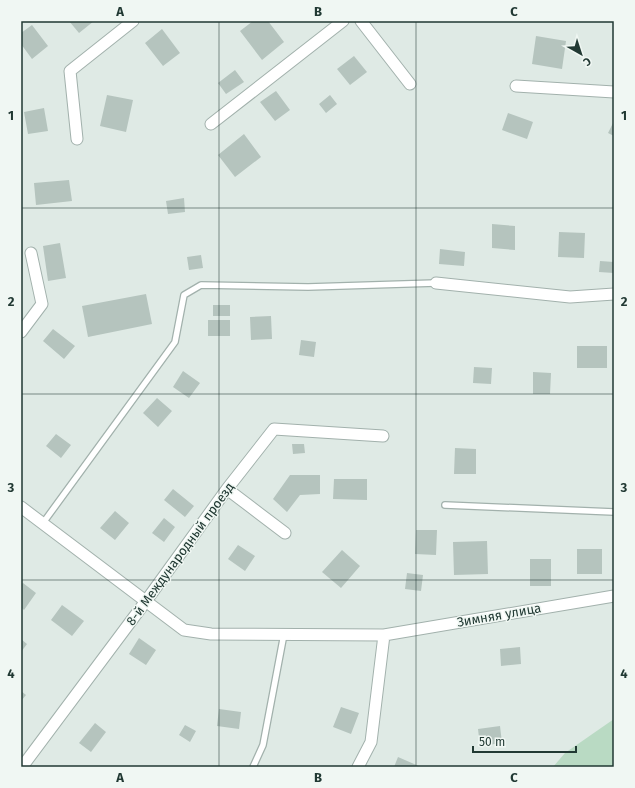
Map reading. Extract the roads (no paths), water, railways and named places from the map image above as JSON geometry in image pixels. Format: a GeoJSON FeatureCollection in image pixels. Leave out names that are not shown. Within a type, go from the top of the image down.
{"type":"FeatureCollection","features":[{"type":"Feature","properties":{"kind":"street"},"geometry":{"type":"LineString","coordinates":[[77,139],[70,71],[133,21]]}},
{"type":"Feature","properties":{"kind":"street"},"geometry":{"type":"LineString","coordinates":[[211,124],[343,21]]}},
{"type":"Feature","properties":{"kind":"street"},"geometry":{"type":"LineString","coordinates":[[361,21],[410,84]]}},
{"type":"Feature","properties":{"kind":"street"},"geometry":{"type":"LineString","coordinates":[[516,86],[614,92]]}},
{"type":"Feature","properties":{"kind":"street"},"geometry":{"type":"LineString","coordinates":[[21,332],[42,304],[31,253]]}},
{"type":"Feature","properties":{"kind":"street"},"geometry":{"type":"LineString","coordinates":[[436,283],[570,297],[614,294]]}},
{"type":"Feature","properties":{"kind":"street","name":"8-й Международный проезд"},"geometry":{"type":"LineString","coordinates":[[22,767],[146,601],[227,488],[274,429],[383,436]]}},
{"type":"Feature","properties":{"kind":"street"},"geometry":{"type":"LineString","coordinates":[[227,488],[285,533]]}},
{"type":"Feature","properties":{"kind":"street","name":"Зимняя улица"},"geometry":{"type":"LineString","coordinates":[[21,507],[184,630],[211,634],[384,635],[614,596]]}},
{"type":"Feature","properties":{"kind":"street"},"geometry":{"type":"LineString","coordinates":[[358,767],[371,742],[384,635]]}},
{"type":"Feature","properties":{"kind":"lane"},"geometry":{"type":"LineString","coordinates":[[43,523],[175,342],[184,295],[201,285],[308,287],[436,283]]}},
{"type":"Feature","properties":{"kind":"lane"},"geometry":{"type":"LineString","coordinates":[[444,505],[614,512]]}},
{"type":"Feature","properties":{"kind":"lane"},"geometry":{"type":"LineString","coordinates":[[253,767],[263,744],[284,634]]}}]}
